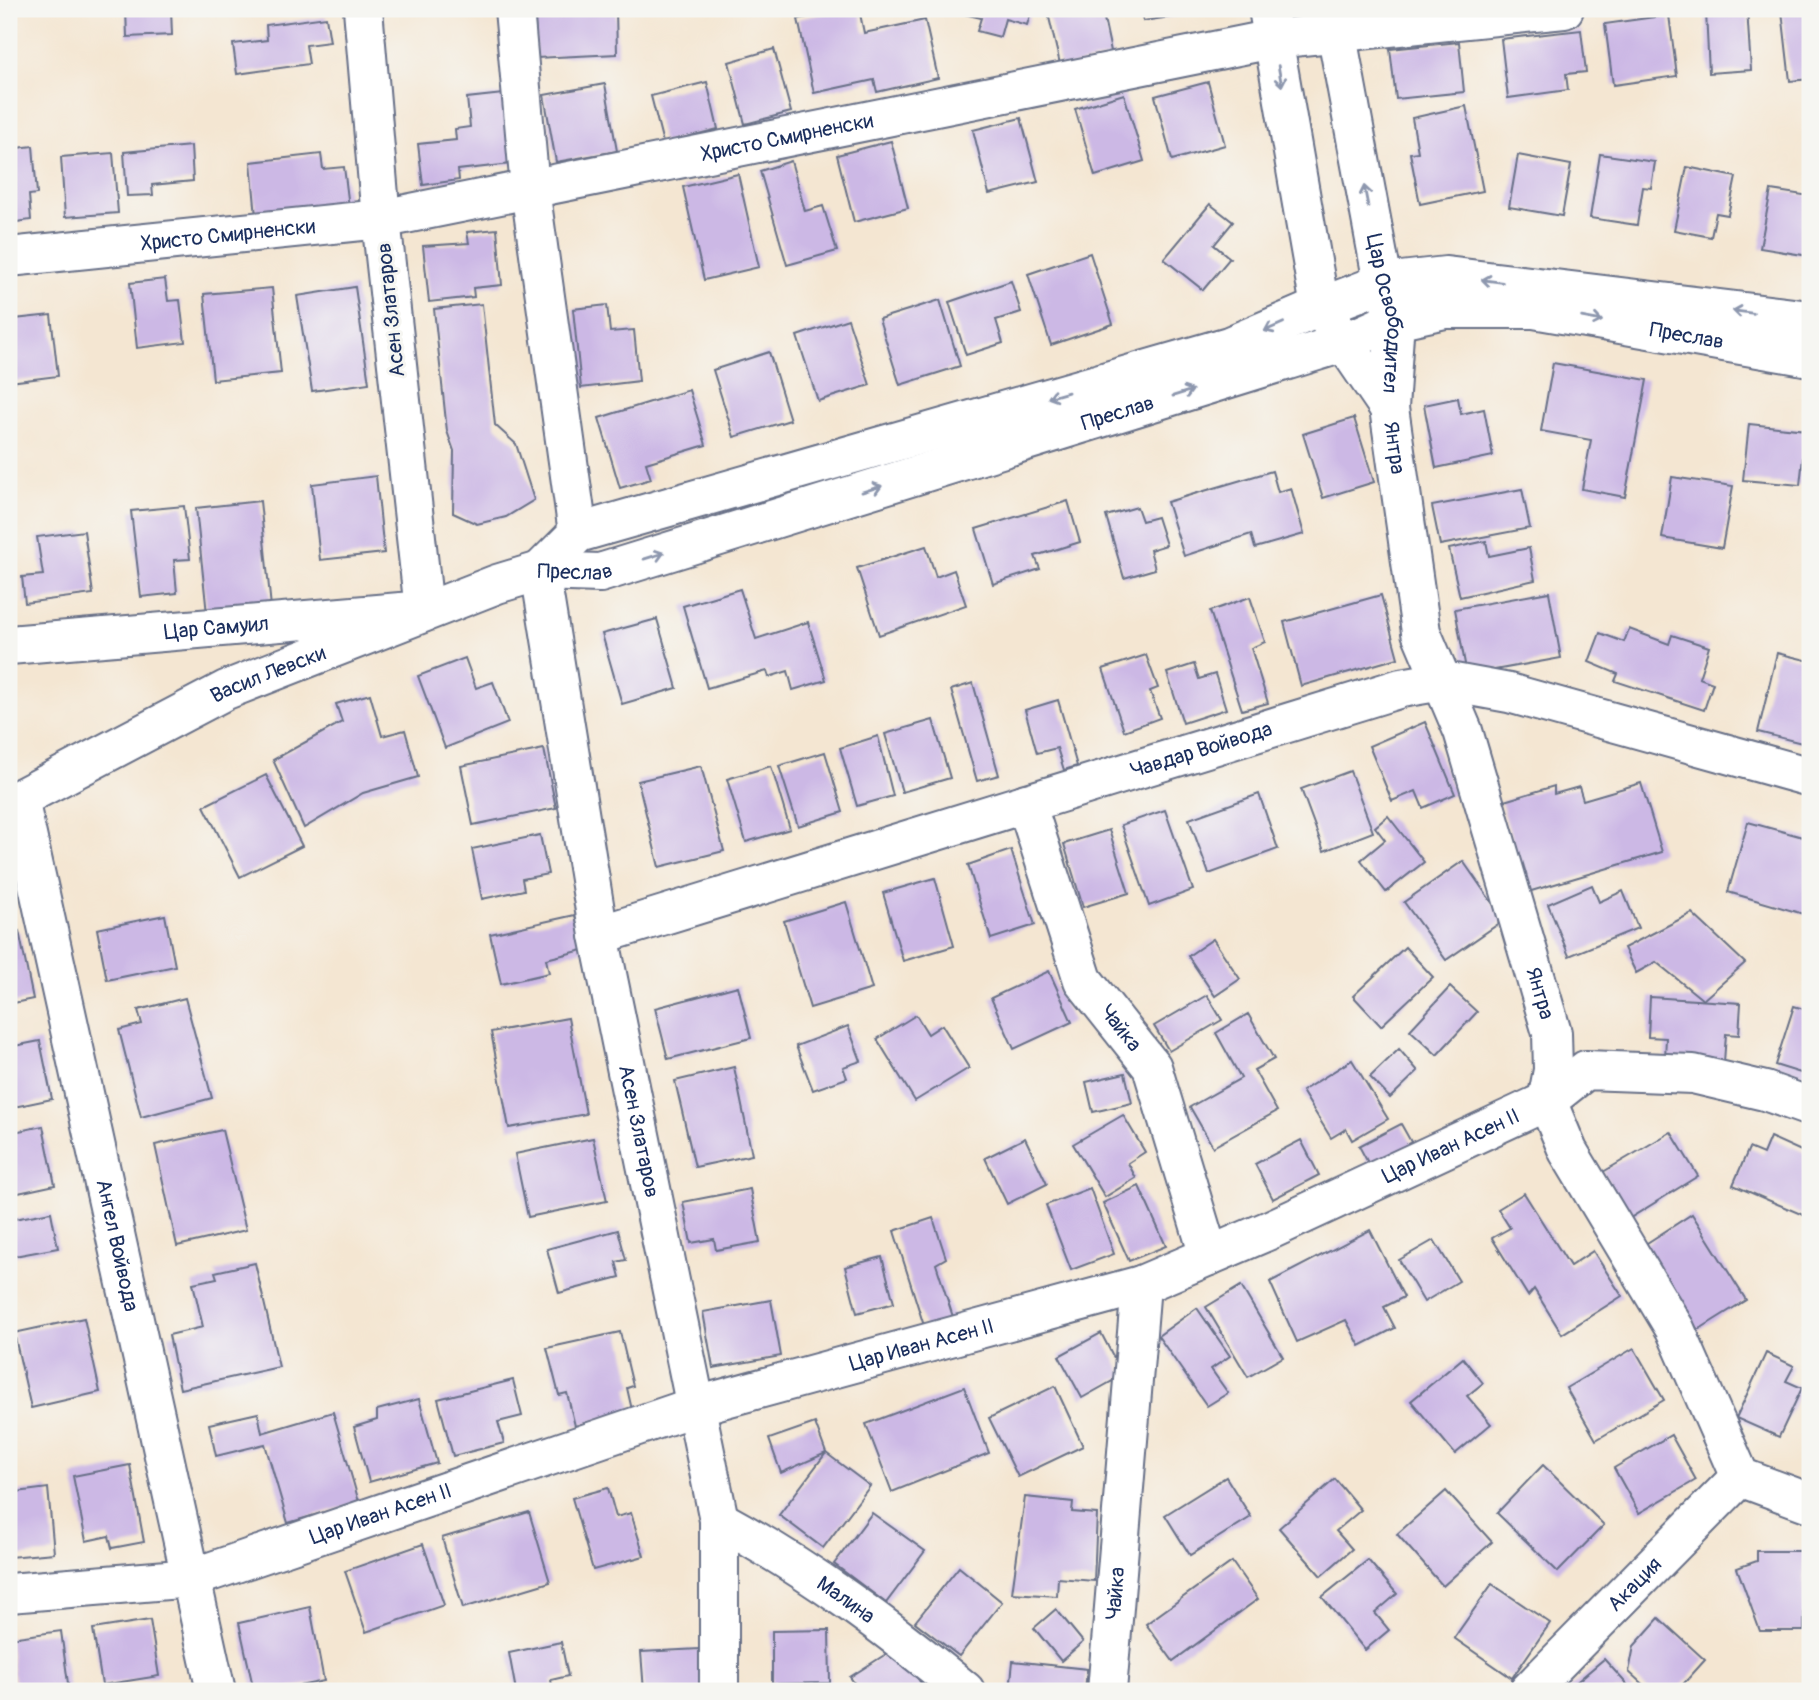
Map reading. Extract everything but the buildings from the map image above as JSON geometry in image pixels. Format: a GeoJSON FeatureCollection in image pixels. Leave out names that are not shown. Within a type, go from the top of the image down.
{"type":"FeatureCollection","features":[{"type":"Feature","properties":{"kind":"street","name":"Асен Златаров"},"geometry":{"type":"LineString","coordinates":[[363,9],[381,219],[424,610]]}},
{"type":"Feature","properties":{"kind":"street"},"geometry":{"type":"LineString","coordinates":[[514,9],[530,189],[578,533]]}},
{"type":"Feature","properties":{"kind":"street","name":"Христо Смирненски"},"geometry":{"type":"LineString","coordinates":[[9,257],[381,219],[530,189],[1271,24],[1564,9]]}},
{"type":"Feature","properties":{"kind":"street","name":"Цар Освободител"},"geometry":{"type":"LineString","coordinates":[[1333,21],[1383,283],[1395,320],[1388,408]]}},
{"type":"Feature","properties":{"kind":"street","name":"Цар Освободител"},"geometry":{"type":"LineString","coordinates":[[1271,24],[1320,307],[1388,408]]}},
{"type":"Feature","properties":{"kind":"street","name":"Преслав"},"geometry":{"type":"LineString","coordinates":[[540,571],[578,533],[1229,346],[1383,283],[1446,276],[1810,320]]}},
{"type":"Feature","properties":{"kind":"street","name":"Преслав"},"geometry":{"type":"LineString","coordinates":[[540,571],[600,573],[1346,342],[1395,320],[1445,309],[1534,309],[1810,357]]}},
{"type":"Feature","properties":{"kind":"street","name":"Янтра"},"geometry":{"type":"LineString","coordinates":[[1388,408],[1421,632],[1463,731],[1552,1032],[1553,1070],[1547,1101]]}},
{"type":"Feature","properties":{"kind":"street","name":"Асен Златаров"},"geometry":{"type":"LineString","coordinates":[[540,571],[599,935],[719,1520],[719,1691]]}},
{"type":"Feature","properties":{"kind":"street","name":"Васил Левски"},"geometry":{"type":"LineString","coordinates":[[14,801],[226,690],[424,610],[540,571]]}},
{"type":"Feature","properties":{"kind":"street","name":"Цар Самуил"},"geometry":{"type":"LineString","coordinates":[[9,645],[424,610]]}},
{"type":"Feature","properties":{"kind":"street","name":"Чавдар Войвода"},"geometry":{"type":"LineString","coordinates":[[599,935],[1401,688],[1443,681],[1509,693],[1810,776]]}},
{"type":"Feature","properties":{"kind":"street","name":"Ангел Войвода"},"geometry":{"type":"LineString","coordinates":[[14,801],[216,1691]]}},
{"type":"Feature","properties":{"kind":"street","name":"Чайка"},"geometry":{"type":"LineString","coordinates":[[1026,803],[1083,980],[1152,1067],[1209,1256]]}},
{"type":"Feature","properties":{"kind":"street","name":"Цар Иван Асен II"},"geometry":{"type":"LineString","coordinates":[[9,1593],[192,1578],[696,1406],[1141,1285],[1547,1101],[1586,1070],[1693,1074],[1765,1091],[1810,1107]]}},
{"type":"Feature","properties":{"kind":"street"},"geometry":{"type":"LineString","coordinates":[[1547,1101],[1568,1151],[1591,1194],[1675,1329],[1740,1477],[1810,1503]]}},
{"type":"Feature","properties":{"kind":"street","name":"Чайка"},"geometry":{"type":"LineString","coordinates":[[1107,1691],[1141,1285]]}},
{"type":"Feature","properties":{"kind":"street","name":"Акация"},"geometry":{"type":"LineString","coordinates":[[1529,1691],[1740,1477]]}},
{"type":"Feature","properties":{"kind":"street","name":"Малина"},"geometry":{"type":"LineString","coordinates":[[719,1520],[789,1558],[901,1639],[965,1691]]}}]}
